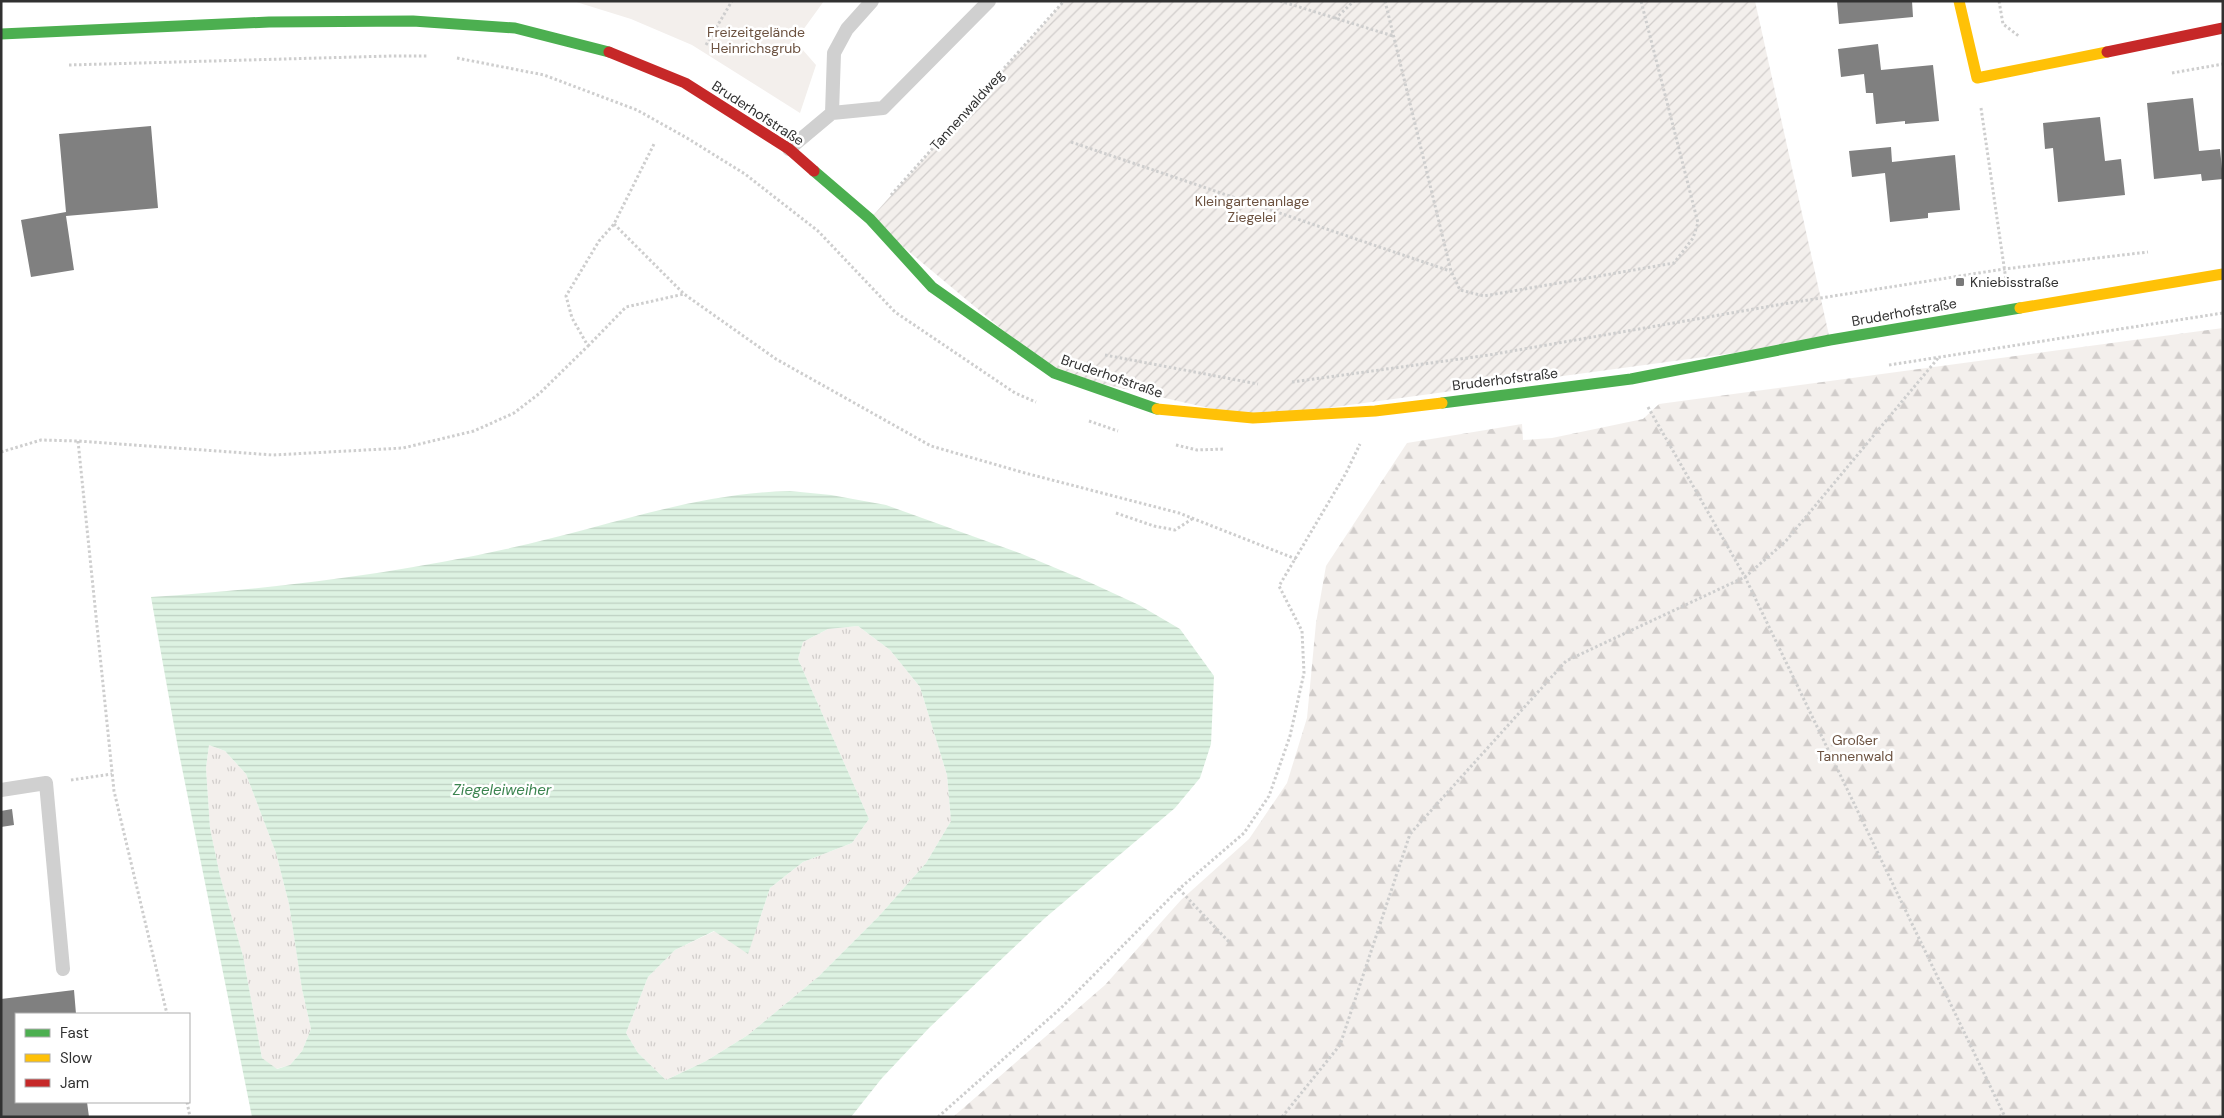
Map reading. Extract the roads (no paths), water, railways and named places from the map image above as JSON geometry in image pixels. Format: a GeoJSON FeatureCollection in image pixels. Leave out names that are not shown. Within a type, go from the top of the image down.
{"type":"FeatureCollection","features":[{"type":"Feature","properties":{"kind":"street"},"geometry":{"type":"LineString","coordinates":[[1959,1],[1977,78],[2223,28]]}},
{"type":"Feature","properties":{"kind":"street","name":"Bruderhofstraße"},"geometry":{"type":"LineString","coordinates":[[1,34],[270,22],[412,21],[515,28],[611,52],[685,83],[789,149],[870,219],[932,287],[1054,373],[1161,410],[1253,418],[1375,410],[1631,379],[1830,340],[2223,274]]}},
{"type":"Feature","properties":{"kind":"lane"},"geometry":{"type":"LineString","coordinates":[[832,113],[834,53],[846,29],[872,1]]}},
{"type":"Feature","properties":{"kind":"lane"},"geometry":{"type":"LineString","coordinates":[[789,149],[832,113],[884,108],[989,1]]}},
{"type":"Feature","properties":{"kind":"lane"},"geometry":{"type":"LineString","coordinates":[[1,790],[46,783],[63,969]]}},
{"type":"Feature","properties":{"kind":"water","name":"Ziegeleiweiher"},"geometry":{"type":"Polygon","coordinates":[[[790,491],[831,495],[886,505],[1022,554],[1089,582],[1139,605],[1180,629],[1214,676],[1211,744],[1200,778],[1175,808],[1045,918],[929,1028],[882,1078],[851,1117],[252,1117],[178,748],[151,597],[240,590],[374,574],[506,549],[682,505],[754,493],[790,491]],[[858,626],[828,629],[803,642],[798,659],[869,819],[852,843],[803,862],[770,888],[748,954],[714,931],[675,950],[648,977],[626,1033],[638,1053],[666,1080],[706,1061],[748,1035],[818,977],[879,916],[926,863],[951,821],[947,775],[920,687],[890,650],[858,626]],[[209,745],[206,768],[210,828],[220,876],[243,956],[262,1058],[277,1069],[290,1065],[302,1051],[311,1029],[302,989],[289,904],[276,853],[246,774],[225,751],[209,745]]]}},
{"type":"Feature","properties":{"kind":"place","name":"Kniebisstraße"},"geometry":{"type":"Point","coordinates":[1960,282]}},
{"type":"Feature","properties":{"kind":"park label","name":"Freizeitgelände Heinrichsgrub"},"geometry":{"type":"Point","coordinates":[756,40]}},
{"type":"Feature","properties":{"kind":"park label","name":"Kleingartenanlage Ziegelei"},"geometry":{"type":"Point","coordinates":[1252,210]}},
{"type":"Feature","properties":{"kind":"park label","name":"Großer Tannenwald"},"geometry":{"type":"Point","coordinates":[1855,748]}}]}
